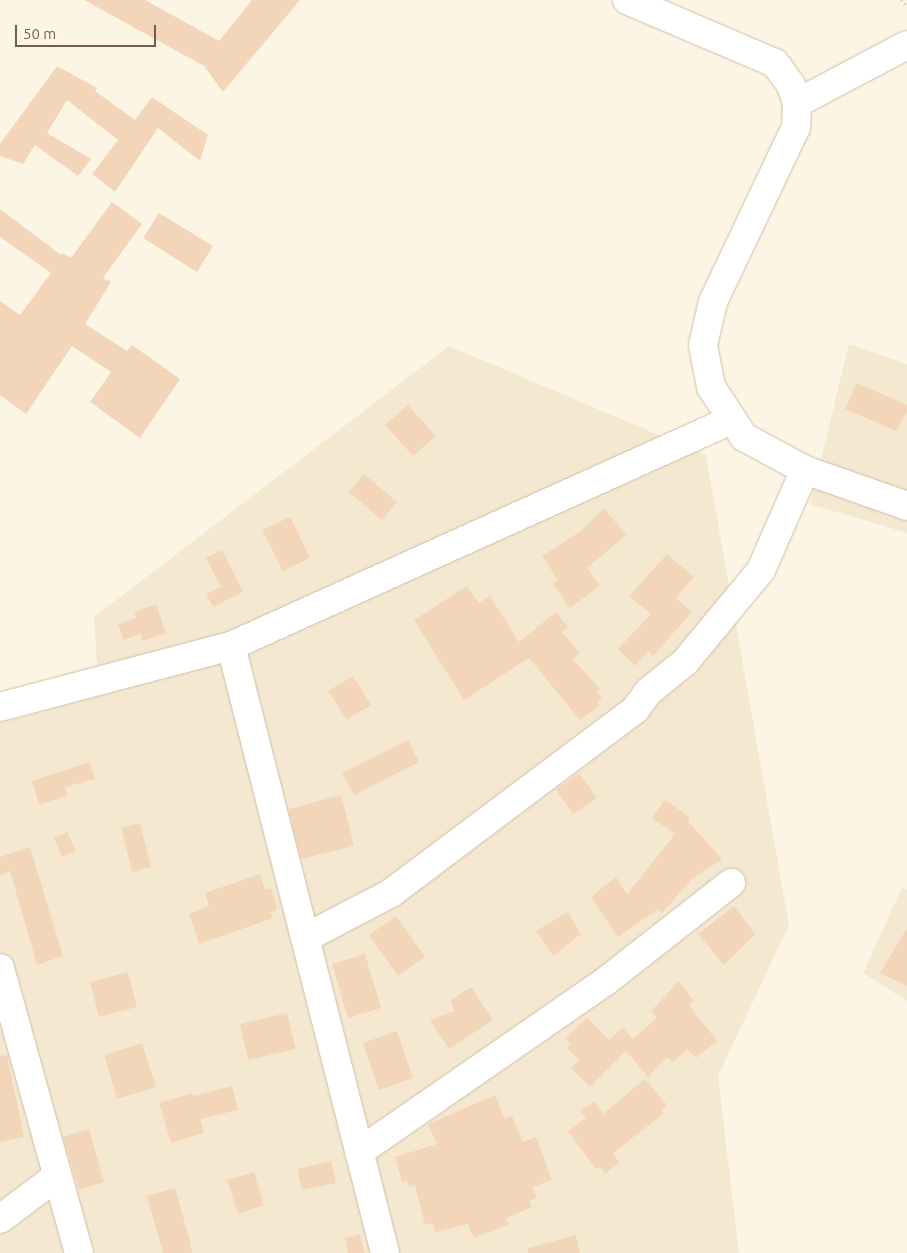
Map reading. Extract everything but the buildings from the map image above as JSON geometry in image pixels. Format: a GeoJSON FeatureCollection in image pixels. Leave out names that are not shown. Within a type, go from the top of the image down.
{"type":"FeatureCollection","features":[{"type":"Feature","properties":{"kind":"street"},"geometry":{"type":"LineString","coordinates":[[627,0],[775,63],[791,85],[797,103],[796,127],[713,302],[703,345],[711,387],[744,437],[805,470],[907,506]]}},
{"type":"Feature","properties":{"kind":"street"},"geometry":{"type":"LineString","coordinates":[[797,103],[907,45]]}},
{"type":"Feature","properties":{"kind":"street"},"geometry":{"type":"LineString","coordinates":[[0,708],[231,646],[731,420]]}},
{"type":"Feature","properties":{"kind":"street"},"geometry":{"type":"LineString","coordinates":[[305,938],[391,893],[635,710],[648,692],[685,662],[761,570],[805,470]]}},
{"type":"Feature","properties":{"kind":"street"},"geometry":{"type":"LineString","coordinates":[[231,646],[385,1253]]}},
{"type":"Feature","properties":{"kind":"street"},"geometry":{"type":"LineString","coordinates":[[359,1152],[606,982],[731,883]]}},
{"type":"Feature","properties":{"kind":"street"},"geometry":{"type":"LineString","coordinates":[[0,968],[56,1177],[79,1253]]}},
{"type":"Feature","properties":{"kind":"street"},"geometry":{"type":"LineString","coordinates":[[0,1219],[56,1177]]}},
{"type":"Feature","properties":{"kind":"path"},"geometry":{"type":"LineString","coordinates":[[901,0],[907,7]]}},
{"type":"Feature","properties":{"kind":"shaded area"},"geometry":{"type":"Polygon","coordinates":[[[849,344],[907,364],[907,533],[810,504],[849,344]]]}},
{"type":"Feature","properties":{"kind":"shaded area"},"geometry":{"type":"Polygon","coordinates":[[[449,346],[706,455],[789,925],[718,1076],[739,1253],[0,1253],[0,723],[99,696],[94,617],[449,346]]]}},
{"type":"Feature","properties":{"kind":"shaded area"},"geometry":{"type":"Polygon","coordinates":[[[902,887],[907,889],[907,1001],[863,973],[902,887]]]}}]}
